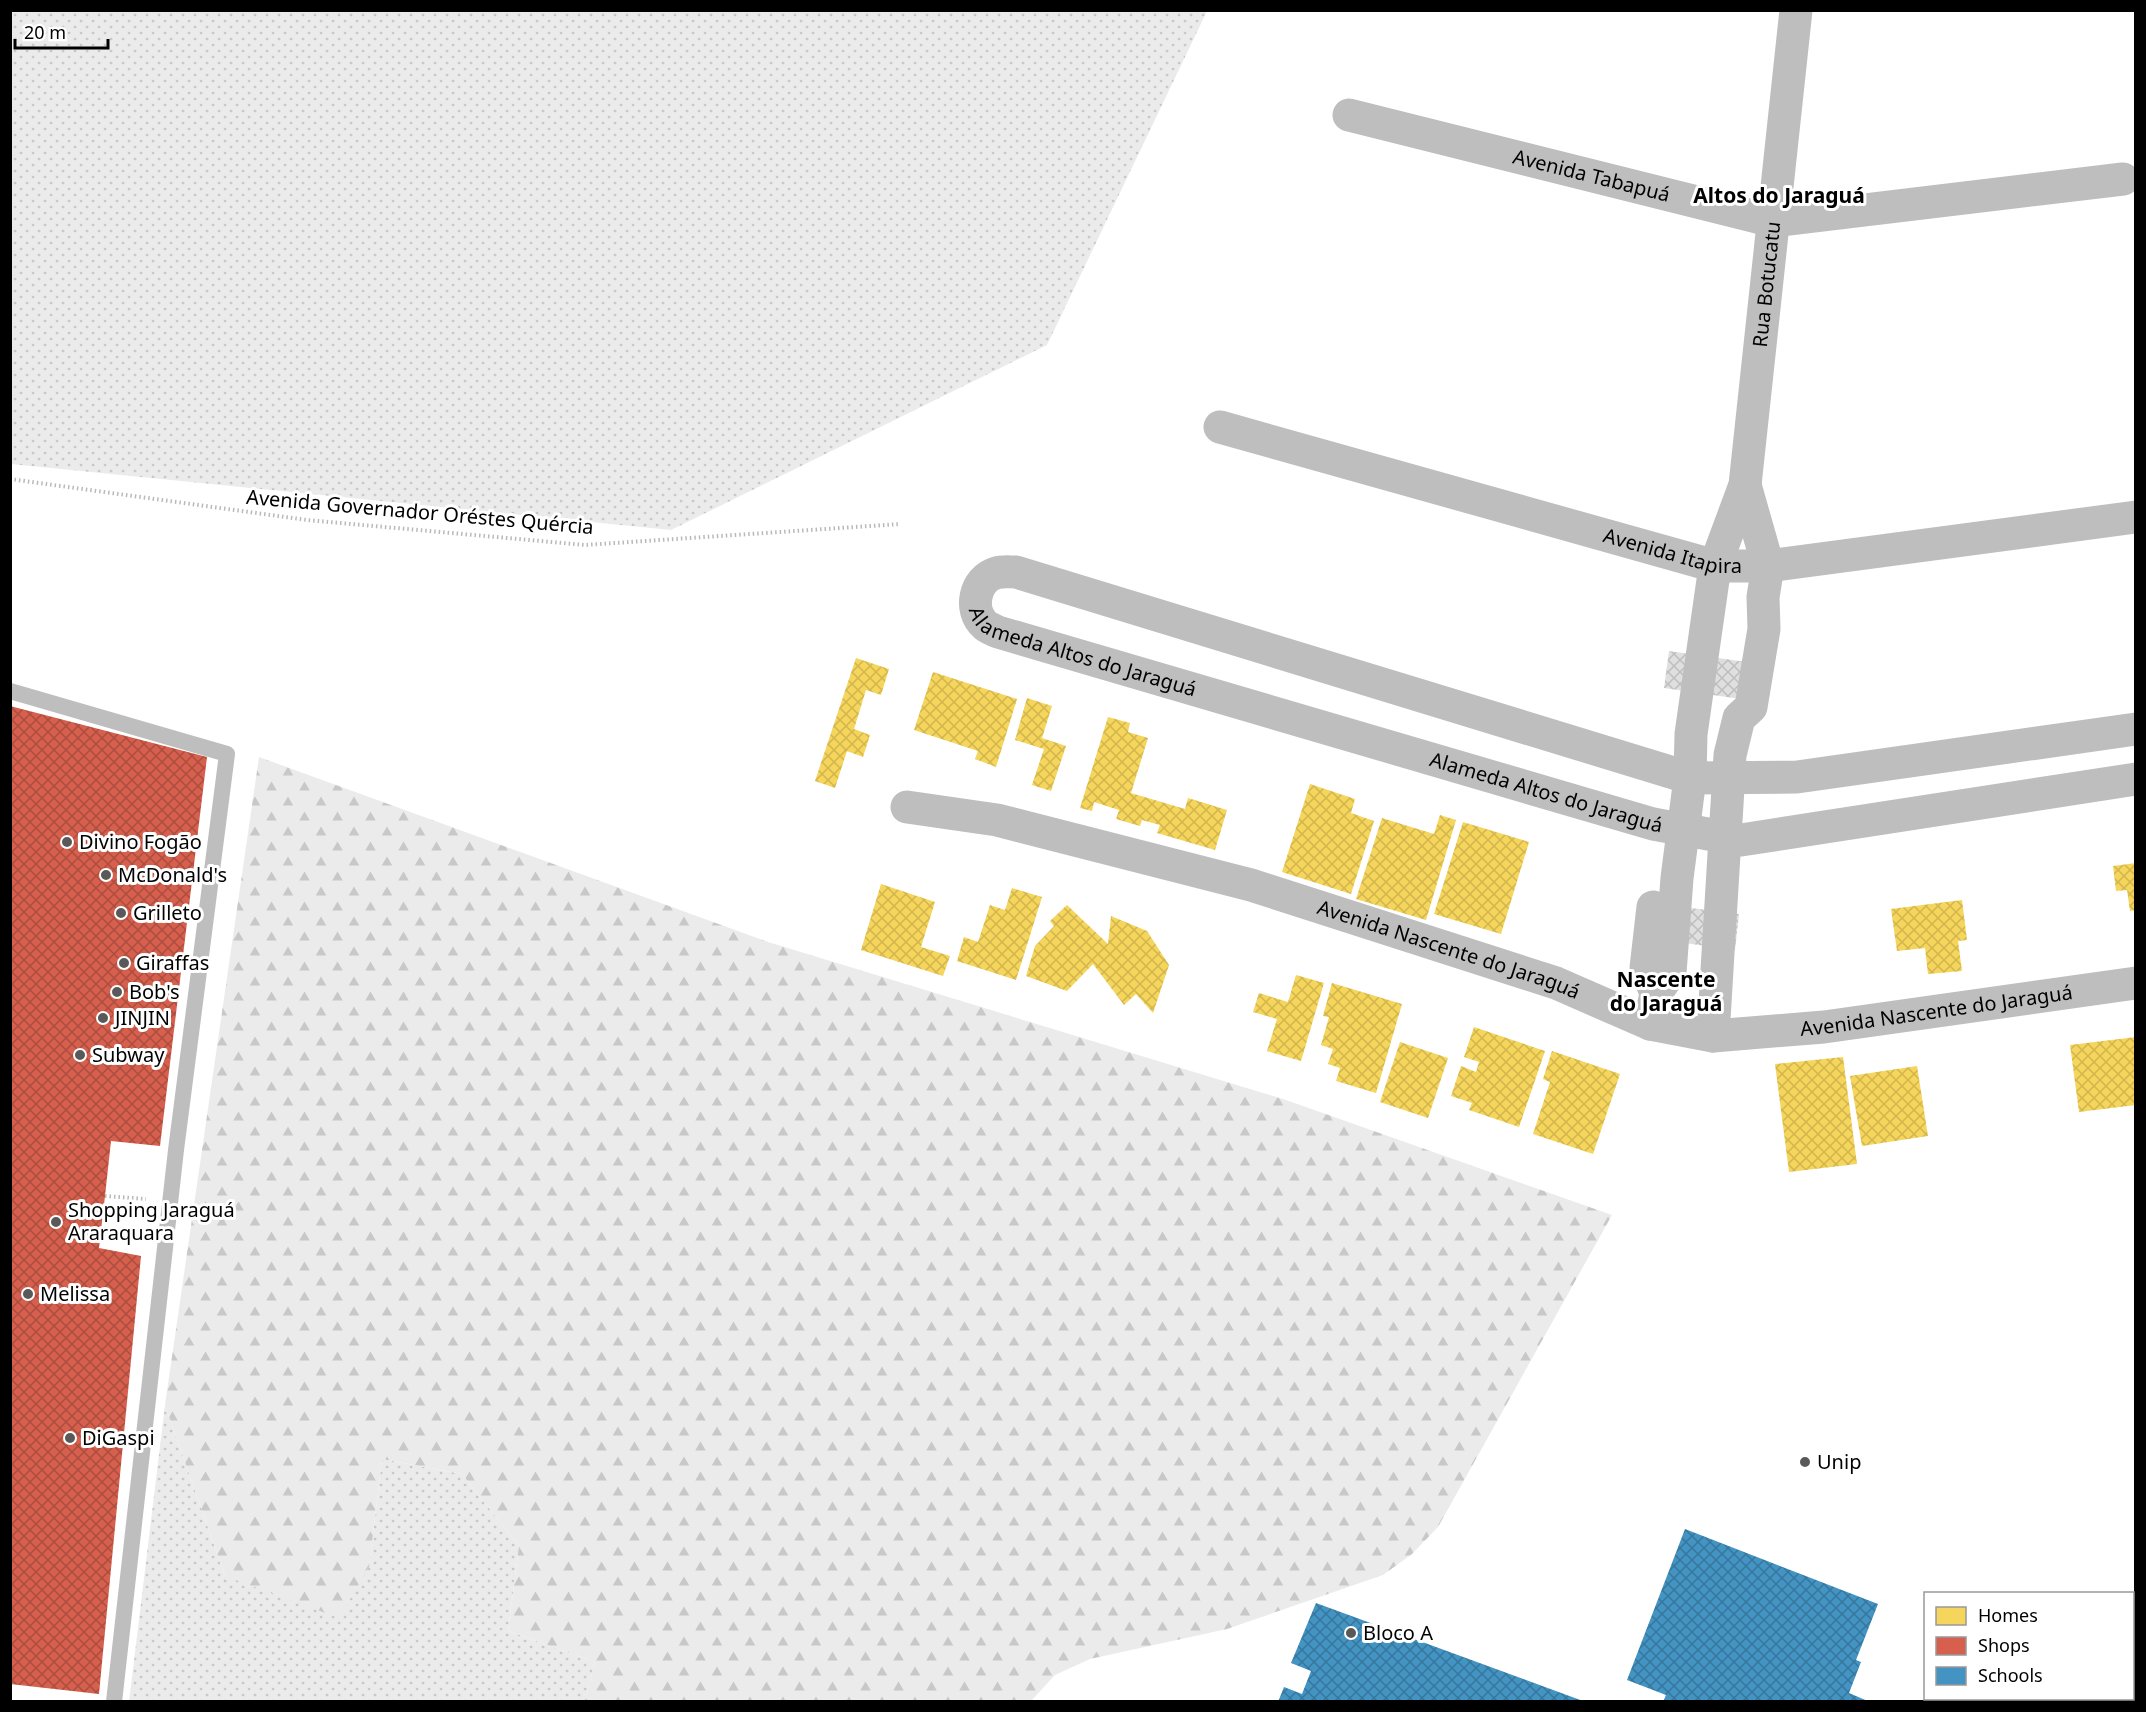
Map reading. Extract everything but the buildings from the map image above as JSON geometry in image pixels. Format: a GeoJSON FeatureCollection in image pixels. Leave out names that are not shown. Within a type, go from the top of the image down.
{"type":"FeatureCollection","features":[{"type":"Feature","properties":{"kind":"street","name":"Rua Botucatu"},"geometry":{"type":"LineString","coordinates":[[1682,839],[1690,778],[1691,734],[1715,566],[1745,486],[1796,10]]}},
{"type":"Feature","properties":{"kind":"street","name":"Avenida Tabapuá"},"geometry":{"type":"LineString","coordinates":[[1349,115],[1773,221],[2122,179]]}},
{"type":"Feature","properties":{"kind":"street","name":"Avenida Itapira"},"geometry":{"type":"LineString","coordinates":[[1220,427],[1765,581],[2136,517]]}},
{"type":"Feature","properties":{"kind":"street","name":"Rua Botucatu"},"geometry":{"type":"LineString","coordinates":[[1713,1036],[1727,777],[1739,718],[1751,707],[1764,628],[1765,581],[1745,486]]}},
{"type":"Feature","properties":{"kind":"street","name":"Alameda Altos do Jaraguá"},"geometry":{"type":"LineString","coordinates":[[2136,729],[1797,777],[1690,778],[1016,572],[995,573],[986,578],[979,586],[975,601],[978,616],[984,624],[998,632],[1653,824],[1682,839],[1725,837],[1741,840],[2136,779]]}},
{"type":"Feature","properties":{"kind":"street","name":"Avenida Nascente do Jaraguá"},"geometry":{"type":"LineString","coordinates":[[907,807],[997,820],[1251,885],[1556,983],[1650,1024],[1713,1036],[1824,1027],[2136,983]]}},
{"type":"Feature","properties":{"kind":"street"},"geometry":{"type":"LineString","coordinates":[[1650,1024],[1656,993],[1646,968],[1657,867],[1682,839]]}},
{"type":"Feature","properties":{"kind":"lane"},"geometry":{"type":"LineString","coordinates":[[10,691],[227,754],[171,1202],[114,1701]]}},
{"type":"Feature","properties":{"kind":"path","name":"Avenida Governador Oréstes Quércia"},"geometry":{"type":"LineString","coordinates":[[10,479],[307,520],[585,544],[900,524]]}},
{"type":"Feature","properties":{"kind":"path"},"geometry":{"type":"LineString","coordinates":[[105,1196],[171,1202]]}},
{"type":"Feature","properties":{"kind":"green space"},"geometry":{"type":"Polygon","coordinates":[[[10,11],[1207,11],[1047,345],[671,530],[11,464],[10,11]]]}},
{"type":"Feature","properties":{"kind":"green space"},"geometry":{"type":"Polygon","coordinates":[[[259,757],[768,942],[1286,1100],[1612,1215],[1438,1527],[1412,1554],[1383,1575],[1227,1629],[1090,1659],[1055,1675],[1031,1701],[585,1701],[595,1662],[508,1631],[519,1546],[462,1474],[382,1459],[369,1567],[339,1618],[225,1576],[165,1405],[259,757]]]}},
{"type":"Feature","properties":{"kind":"green space"},"geometry":{"type":"Polygon","coordinates":[[[165,1405],[225,1576],[369,1567],[382,1459],[462,1474],[519,1546],[508,1631],[595,1662],[585,1701],[129,1702],[165,1405]]]}},
{"type":"Feature","properties":{"kind":"place","name":"Divino Fogão"},"geometry":{"type":"Point","coordinates":[67,842]}},
{"type":"Feature","properties":{"kind":"place","name":"McDonald's"},"geometry":{"type":"Point","coordinates":[106,875]}},
{"type":"Feature","properties":{"kind":"place","name":"Grilleto"},"geometry":{"type":"Point","coordinates":[121,913]}},
{"type":"Feature","properties":{"kind":"place","name":"Giraffas"},"geometry":{"type":"Point","coordinates":[124,963]}},
{"type":"Feature","properties":{"kind":"place","name":"Bob's"},"geometry":{"type":"Point","coordinates":[117,992]}},
{"type":"Feature","properties":{"kind":"place","name":"JINJIN"},"geometry":{"type":"Point","coordinates":[103,1018]}},
{"type":"Feature","properties":{"kind":"place","name":"Subway"},"geometry":{"type":"Point","coordinates":[80,1055]}},
{"type":"Feature","properties":{"kind":"place","name":"Shopping Jaraguá Araraquara"},"geometry":{"type":"Point","coordinates":[56,1222]}},
{"type":"Feature","properties":{"kind":"place","name":"Melissa"},"geometry":{"type":"Point","coordinates":[28,1294]}},
{"type":"Feature","properties":{"kind":"place","name":"DiGaspi"},"geometry":{"type":"Point","coordinates":[70,1438]}},
{"type":"Feature","properties":{"kind":"place","name":"Unip"},"geometry":{"type":"Point","coordinates":[1805,1462]}},
{"type":"Feature","properties":{"kind":"place","name":"Bloco A"},"geometry":{"type":"Point","coordinates":[1351,1633]}},
{"type":"Feature","properties":{"kind":"district","name":"Altos do Jaraguá"},"geometry":{"type":"Point","coordinates":[1779,196]}},
{"type":"Feature","properties":{"kind":"district","name":"Nascente do Jaraguá"},"geometry":{"type":"Point","coordinates":[1666,992]}}]}
